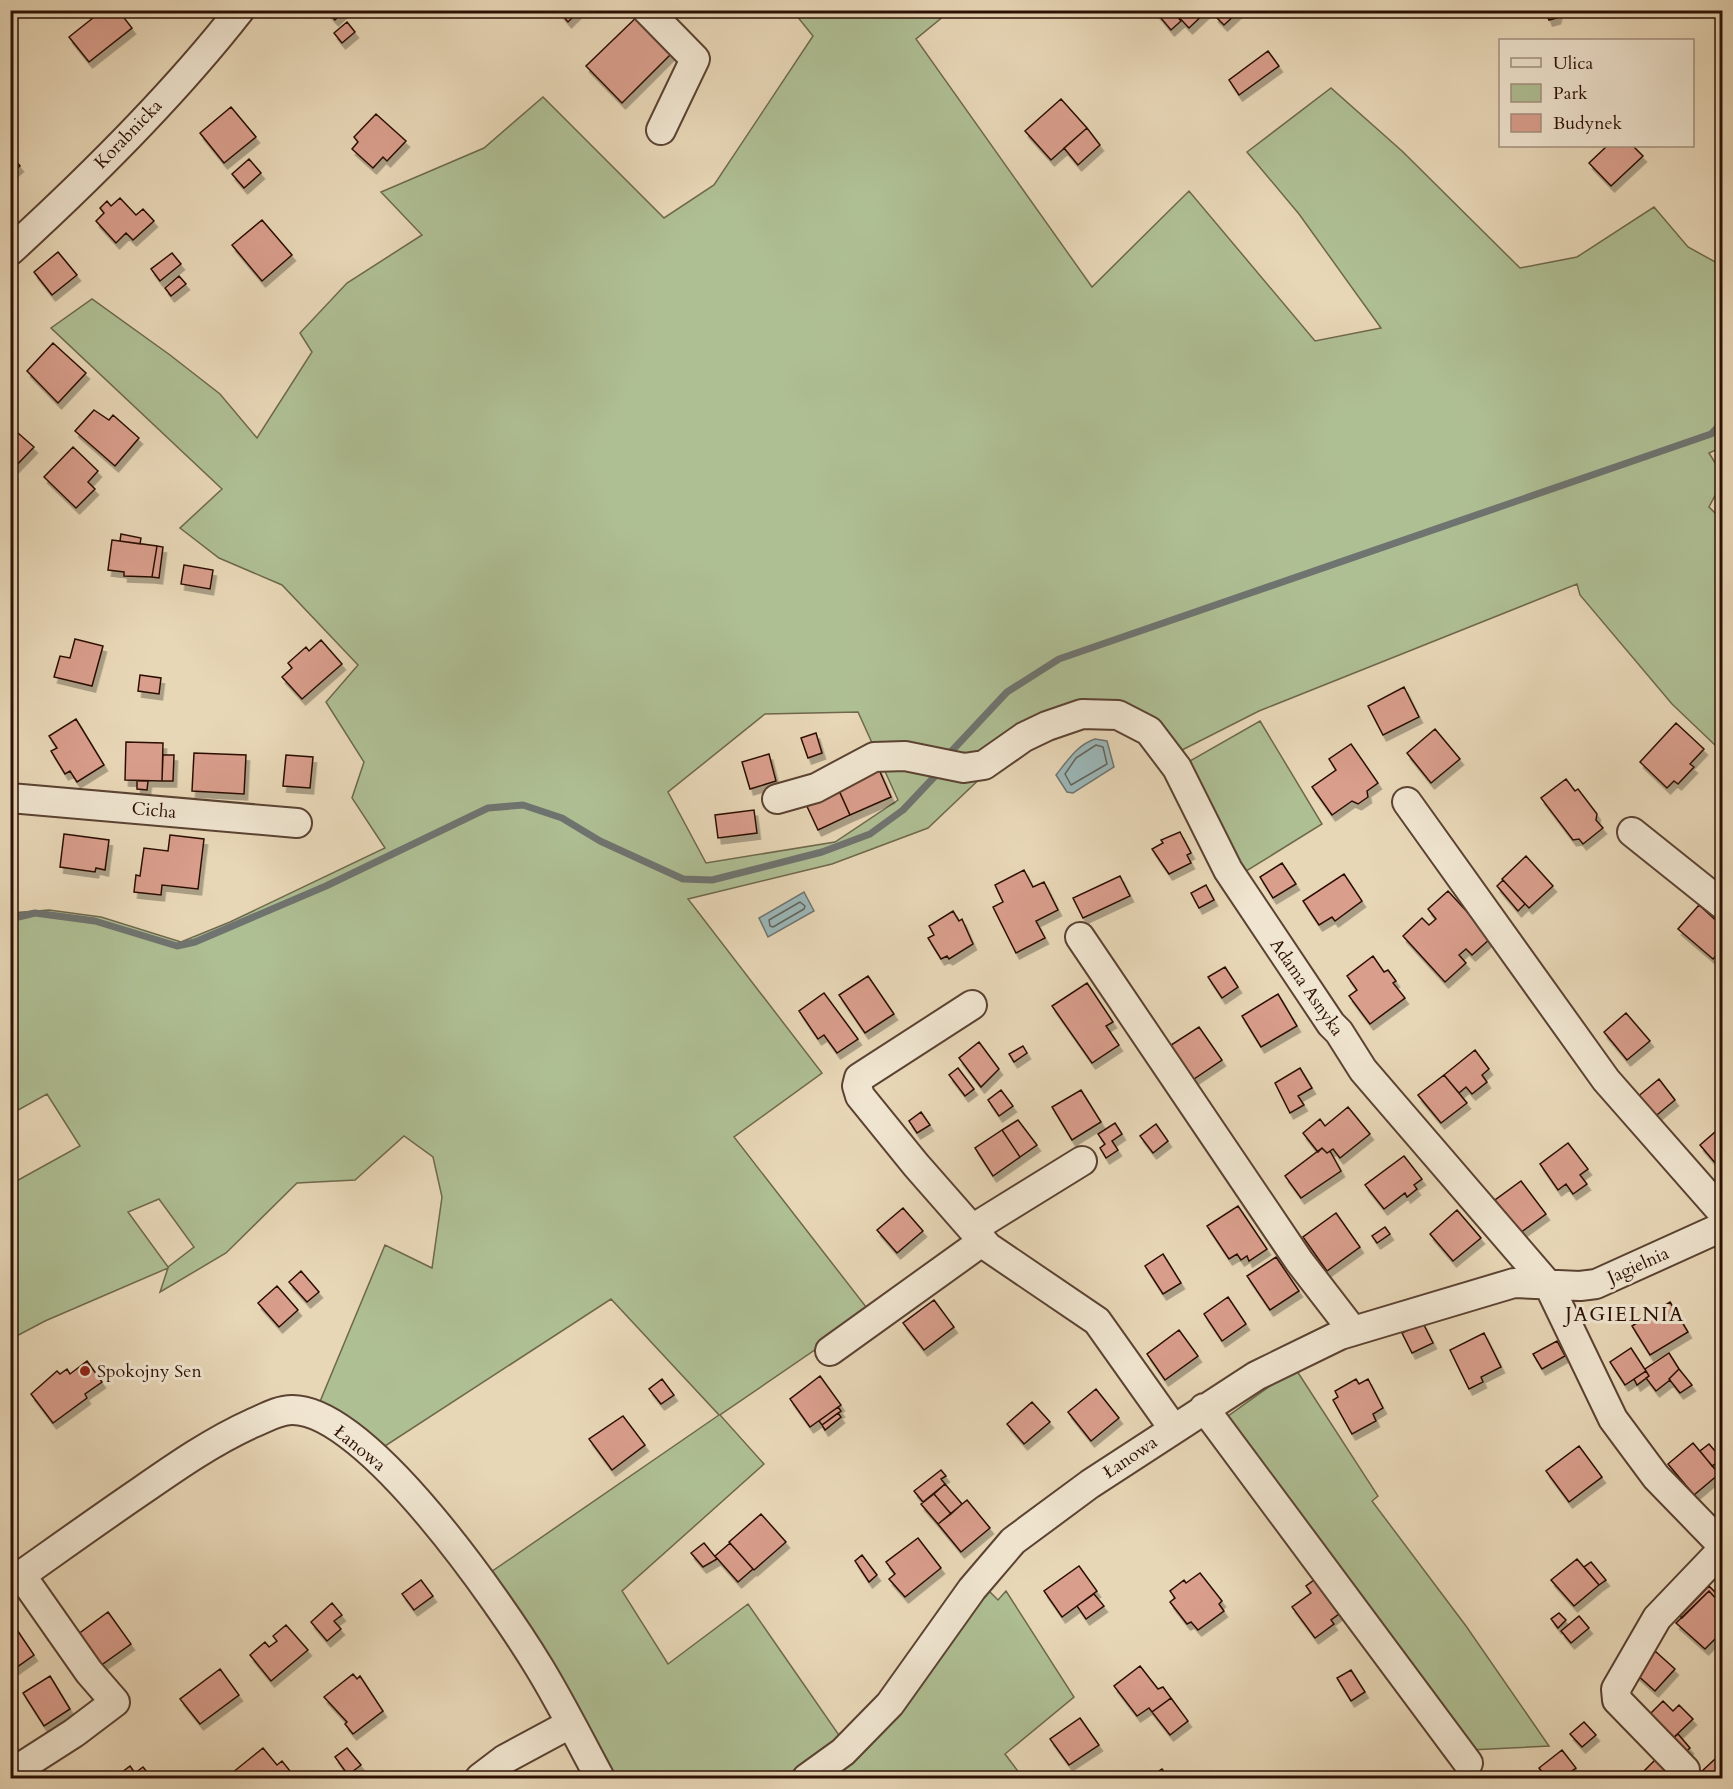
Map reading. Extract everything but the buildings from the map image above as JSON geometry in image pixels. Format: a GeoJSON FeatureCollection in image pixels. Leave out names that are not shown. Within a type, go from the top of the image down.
{"type":"FeatureCollection","features":[{"type":"Feature","properties":{"kind":"street","name":"Korabnicka"},"geometry":{"type":"LineString","coordinates":[[10,251],[50,214],[204,56],[240,10]]}},
{"type":"Feature","properties":{"kind":"street"},"geometry":{"type":"LineString","coordinates":[[647,10],[695,60],[662,130]]}},
{"type":"Feature","properties":{"kind":"street","name":"Adama Asnyka"},"geometry":{"type":"LineString","coordinates":[[777,799],[816,788],[874,757],[905,756],[964,768],[984,765],[1024,737],[1082,714],[1118,715],[1149,731],[1177,768],[1228,870],[1290,967],[1330,1024],[1340,1032],[1363,1070],[1549,1286],[1613,1419],[1656,1477],[1722,1545]]}},
{"type":"Feature","properties":{"kind":"street","name":"Cicha"},"geometry":{"type":"LineString","coordinates":[[10,798],[297,823]]}},
{"type":"Feature","properties":{"kind":"street"},"geometry":{"type":"LineString","coordinates":[[1407,802],[1606,1080],[1722,1212]]}},
{"type":"Feature","properties":{"kind":"street"},"geometry":{"type":"LineString","coordinates":[[1632,832],[1722,904]]}},
{"type":"Feature","properties":{"kind":"street"},"geometry":{"type":"LineString","coordinates":[[1080,937],[1299,1261],[1353,1331]]}},
{"type":"Feature","properties":{"kind":"street"},"geometry":{"type":"LineString","coordinates":[[972,1005],[859,1078],[857,1086],[860,1096],[909,1157],[978,1235],[1097,1322],[1173,1428]]}},
{"type":"Feature","properties":{"kind":"street"},"geometry":{"type":"LineString","coordinates":[[830,1351],[978,1235],[1082,1161]]}},
{"type":"Feature","properties":{"kind":"street","name":"Jagielnia"},"geometry":{"type":"LineString","coordinates":[[1549,1286],[1596,1284],[1722,1227]]}},
{"type":"Feature","properties":{"kind":"street","name":"Łanowa"},"geometry":{"type":"LineString","coordinates":[[807,1779],[843,1752],[890,1704],[972,1588],[1014,1541],[1173,1428],[1256,1376],[1353,1331],[1514,1283],[1549,1286]]}},
{"type":"Feature","properties":{"kind":"street"},"geometry":{"type":"LineString","coordinates":[[1204,1408],[1468,1763]]}},
{"type":"Feature","properties":{"kind":"street","name":"Łanowa"},"geometry":{"type":"LineString","coordinates":[[16,1579],[172,1469],[226,1435],[278,1412],[293,1410],[312,1414],[338,1428],[384,1465],[468,1560],[539,1666],[600,1779]]}},
{"type":"Feature","properties":{"kind":"street"},"geometry":{"type":"LineString","coordinates":[[1684,1770],[1617,1700],[1616,1689],[1657,1617],[1722,1550]]}},
{"type":"Feature","properties":{"kind":"street"},"geometry":{"type":"LineString","coordinates":[[10,1774],[74,1733],[115,1702],[16,1579]]}},
{"type":"Feature","properties":{"kind":"street"},"geometry":{"type":"LineString","coordinates":[[480,1779],[505,1759],[570,1724]]}},
{"type":"Feature","properties":{"kind":"green space"},"geometry":{"type":"Polygon","coordinates":[[[792,10],[950,11],[916,39],[1092,287],[1189,191],[1315,341],[1381,328],[1299,214],[1247,152],[1331,88],[1402,151],[1520,268],[1577,257],[1654,207],[1688,247],[1717,263],[1722,260],[1722,447],[1709,453],[1719,469],[1721,480],[1709,507],[1722,520],[1722,740],[1716,746],[1672,704],[1580,595],[1577,584],[1259,711],[1182,750],[1155,727],[1119,709],[1009,751],[928,828],[832,864],[688,899],[822,1073],[734,1137],[870,1312],[720,1415],[764,1464],[622,1591],[668,1664],[748,1604],[841,1738],[785,1778],[609,1778],[491,1572],[719,1415],[611,1299],[385,1446],[367,1432],[319,1404],[385,1245],[432,1268],[442,1197],[433,1157],[404,1136],[355,1180],[297,1183],[226,1253],[160,1292],[168,1268],[45,1321],[11,1339],[11,1184],[80,1146],[47,1094],[11,1114],[11,913],[49,910],[101,917],[181,942],[230,922],[385,848],[352,798],[364,762],[326,702],[358,665],[282,585],[219,558],[180,528],[222,489],[51,328],[92,299],[220,394],[257,438],[312,352],[300,333],[347,283],[422,235],[381,192],[484,148],[543,97],[664,218],[714,185],[813,36],[792,10]],[[858,712],[765,714],[668,792],[706,863],[835,842],[898,800],[858,712]],[[159,1199],[128,1212],[168,1267],[194,1247],[159,1199]]]}},
{"type":"Feature","properties":{"kind":"green space"},"geometry":{"type":"Polygon","coordinates":[[[1260,721],[1322,824],[1243,873],[1183,765],[1260,721]]]}},
{"type":"Feature","properties":{"kind":"green space"},"geometry":{"type":"Polygon","coordinates":[[[1295,1368],[1378,1496],[1372,1501],[1466,1626],[1549,1746],[1469,1750],[1224,1419],[1295,1368]]]}},
{"type":"Feature","properties":{"kind":"green space"},"geometry":{"type":"Polygon","coordinates":[[[989,1591],[998,1600],[1006,1591],[1074,1697],[1005,1754],[1023,1778],[822,1778],[935,1662],[989,1591]]]}},
{"type":"Feature","properties":{"kind":"water"},"geometry":{"type":"Polygon","coordinates":[[[1095,739],[1107,741],[1114,767],[1073,793],[1067,792],[1056,775],[1078,749],[1095,739]]]}},
{"type":"Feature","properties":{"kind":"water"},"geometry":{"type":"Polygon","coordinates":[[[804,892],[814,911],[768,937],[759,918],[804,892]]]}},
{"type":"Feature","properties":{"kind":"waterway"},"geometry":{"type":"LineString","coordinates":[[947,756],[1007,692],[1059,659],[1711,434],[1722,423]]}},
{"type":"Feature","properties":{"kind":"waterway"},"geometry":{"type":"LineString","coordinates":[[10,919],[35,913],[95,921],[177,946],[195,942],[326,886],[488,808],[523,805],[562,818],[600,841],[683,879],[712,880],[822,852],[870,834],[903,810],[937,774]]}},
{"type":"Feature","properties":{"kind":"place","name":"Spokojny Sen"},"geometry":{"type":"Point","coordinates":[85,1371]}},
{"type":"Feature","properties":{"kind":"district","name":"JAGIELNIA"},"geometry":{"type":"Point","coordinates":[1625,1314]}}]}
